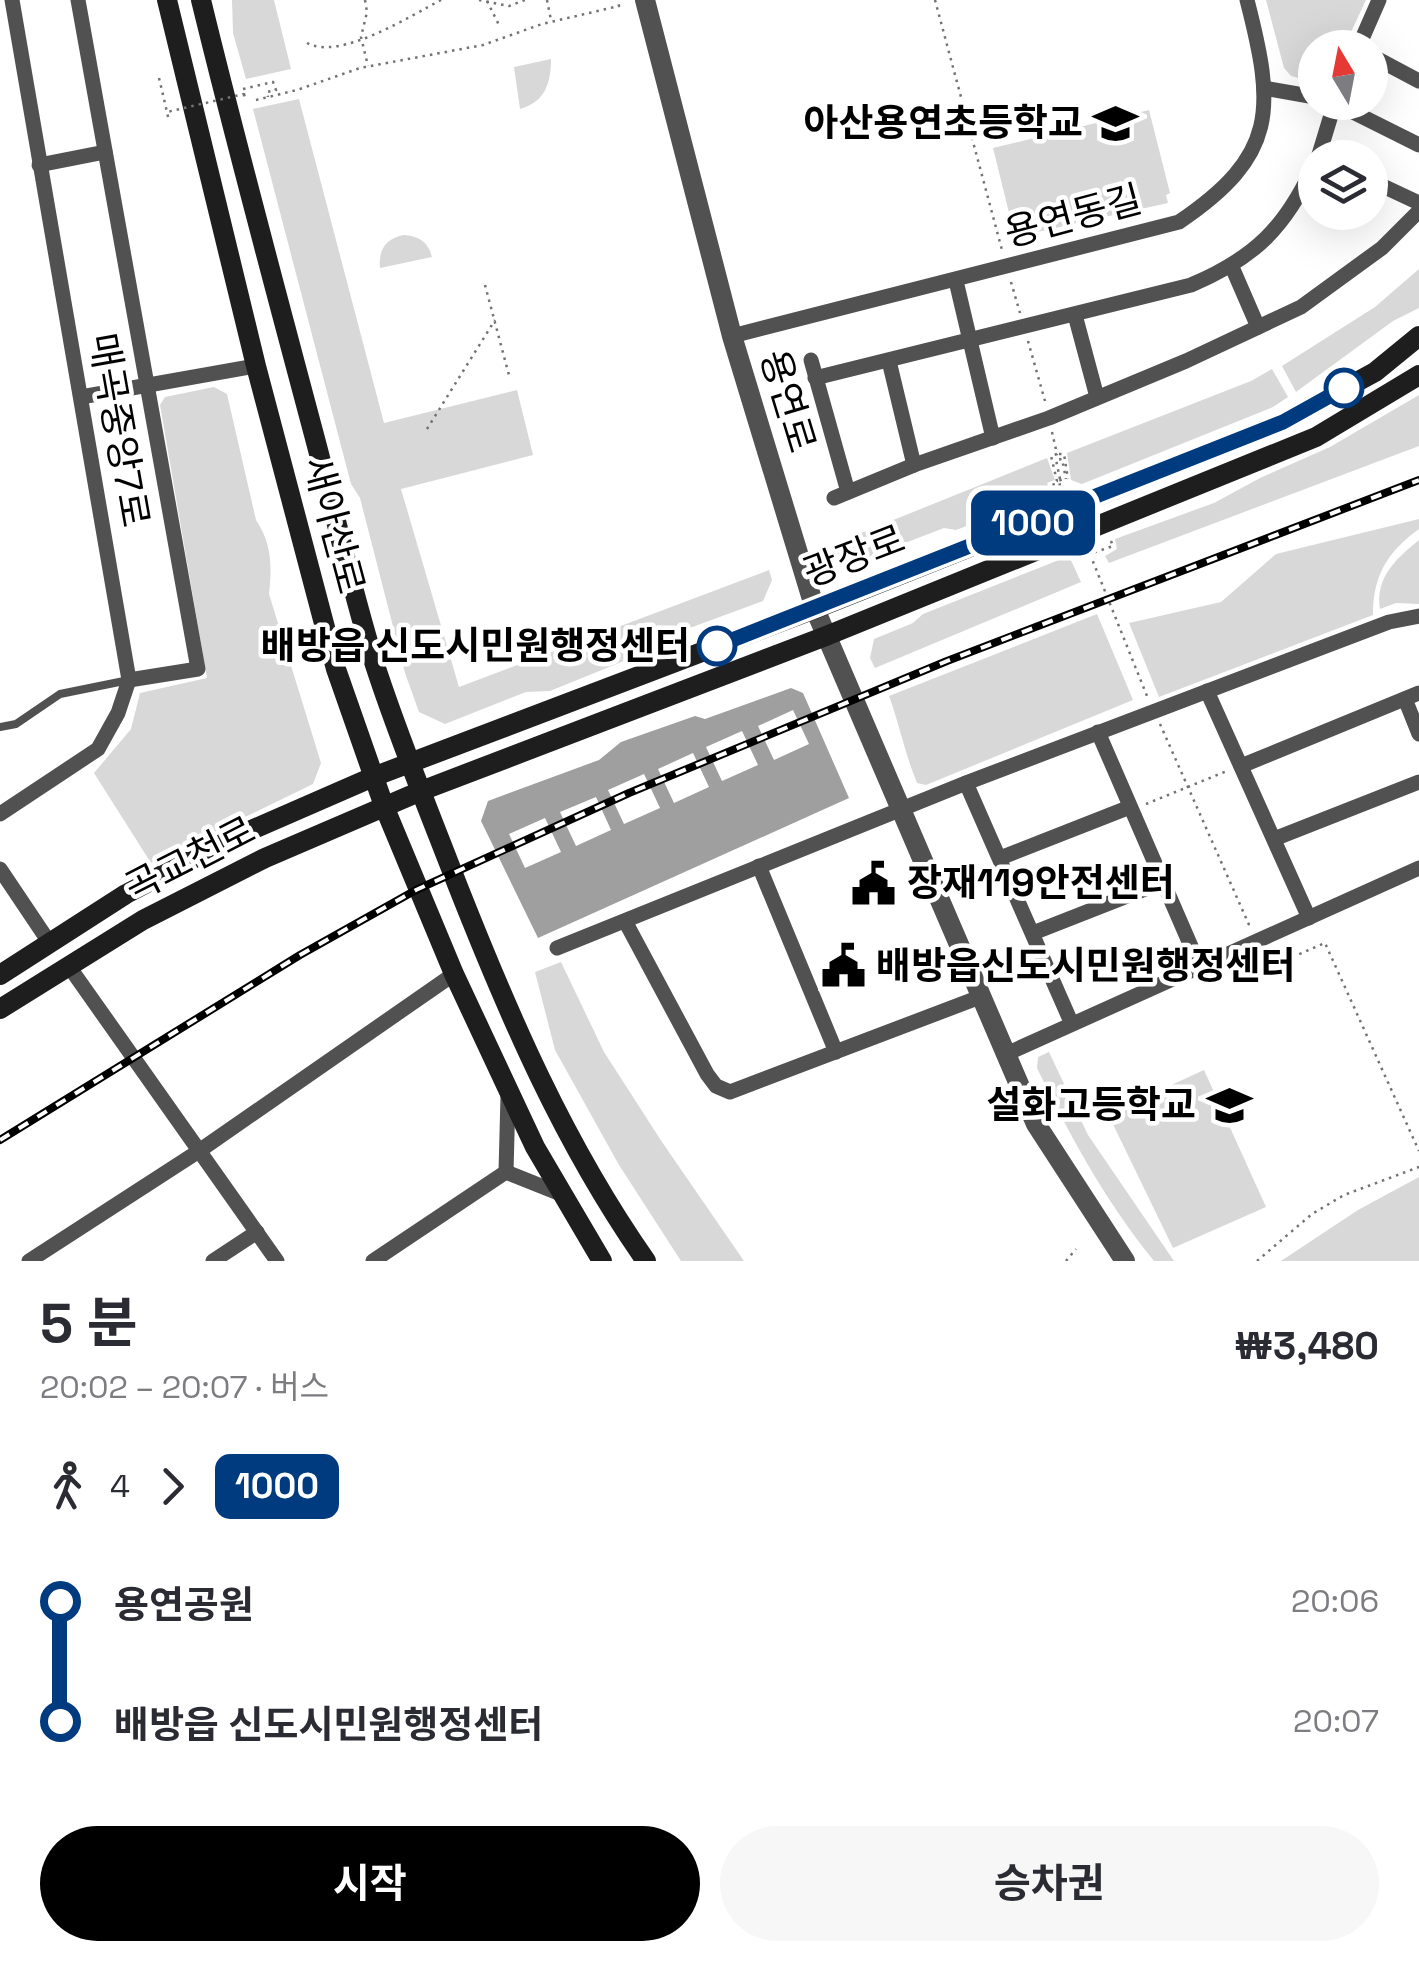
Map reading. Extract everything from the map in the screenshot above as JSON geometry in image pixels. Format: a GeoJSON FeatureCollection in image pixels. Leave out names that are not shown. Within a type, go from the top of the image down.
{"type":"FeatureCollection","features":[{"type":"Feature","properties":{"kind":"main road","name":"새아산로"},"geometry":{"type":"LineString","coordinates":[[167,0],[256,366],[336,669],[373,778],[508,1093],[602,1261]]}},
{"type":"Feature","properties":{"kind":"main road"},"geometry":{"type":"LineString","coordinates":[[201,0],[374,662],[495,980],[539,1078],[571,1143],[646,1261]]}},
{"type":"Feature","properties":{"kind":"main road","name":"광장로"},"geometry":{"type":"LineString","coordinates":[[410,763],[815,609],[1283,422],[1375,372],[1419,336]]}},
{"type":"Feature","properties":{"kind":"main road","name":"광장로"},"geometry":{"type":"LineString","coordinates":[[421,791],[826,636],[1316,437],[1419,375]]}},
{"type":"Feature","properties":{"kind":"main road","name":"곡교천로"},"geometry":{"type":"LineString","coordinates":[[0,975],[176,865],[410,763]]}},
{"type":"Feature","properties":{"kind":"main road","name":"곡교천로"},"geometry":{"type":"LineString","coordinates":[[0,1009],[201,888],[421,791]]}},
{"type":"Feature","properties":{"kind":"street","name":"매곡중앙7로"},"geometry":{"type":"LineString","coordinates":[[12,0],[129,680]]}},
{"type":"Feature","properties":{"kind":"street"},"geometry":{"type":"LineString","coordinates":[[0,814],[98,748],[118,713],[129,680],[198,669],[78,0]]}},
{"type":"Feature","properties":{"kind":"street","name":"용연로"},"geometry":{"type":"LineString","coordinates":[[645,0],[732,336],[815,609],[1036,1124],[1125,1261]]}},
{"type":"Feature","properties":{"kind":"street","name":"용연동길"},"geometry":{"type":"LineString","coordinates":[[732,336],[1179,222],[1215,198],[1237,176],[1256,142],[1265,108],[1264,88],[1261,55],[1247,0]]}},
{"type":"Feature","properties":{"kind":"street"},"geometry":{"type":"LineString","coordinates":[[1366,30],[1379,0]]}},
{"type":"Feature","properties":{"kind":"street"},"geometry":{"type":"LineString","coordinates":[[1388,65],[1419,81]]}},
{"type":"Feature","properties":{"kind":"street"},"geometry":{"type":"LineString","coordinates":[[1264,88],[1298,94]]}},
{"type":"Feature","properties":{"kind":"street"},"geometry":{"type":"LineString","coordinates":[[1368,120],[1419,145]]}},
{"type":"Feature","properties":{"kind":"street"},"geometry":{"type":"LineString","coordinates":[[40,165],[105,152]]}},
{"type":"Feature","properties":{"kind":"street"},"geometry":{"type":"LineString","coordinates":[[1388,188],[1419,203]]}},
{"type":"Feature","properties":{"kind":"street"},"geometry":{"type":"LineString","coordinates":[[816,378],[1191,284],[1232,267],[1283,221],[1298,198]]}},
{"type":"Feature","properties":{"kind":"street"},"geometry":{"type":"LineString","coordinates":[[811,360],[841,495],[1098,397],[1301,307],[1382,248],[1419,211]]}},
{"type":"Feature","properties":{"kind":"street"},"geometry":{"type":"LineString","coordinates":[[1232,267],[1258,327]]}},
{"type":"Feature","properties":{"kind":"street"},"geometry":{"type":"LineString","coordinates":[[956,281],[993,438]]}},
{"type":"Feature","properties":{"kind":"street"},"geometry":{"type":"LineString","coordinates":[[1075,315],[1098,397]]}},
{"type":"Feature","properties":{"kind":"street"},"geometry":{"type":"LineString","coordinates":[[889,360],[914,465]]}},
{"type":"Feature","properties":{"kind":"street"},"geometry":{"type":"LineString","coordinates":[[81,397],[256,366]]}},
{"type":"Feature","properties":{"kind":"street"},"geometry":{"type":"LineString","coordinates":[[557,948],[1098,732],[1389,622],[1419,616]]}},
{"type":"Feature","properties":{"kind":"street"},"geometry":{"type":"LineString","coordinates":[[1207,691],[1235,768],[1274,838],[1309,918]]}},
{"type":"Feature","properties":{"kind":"street"},"geometry":{"type":"LineString","coordinates":[[1235,768],[1412,696],[1419,734]]}},
{"type":"Feature","properties":{"kind":"street"},"geometry":{"type":"LineString","coordinates":[[1098,732],[1138,806],[1163,882],[1200,967]]}},
{"type":"Feature","properties":{"kind":"street"},"geometry":{"type":"LineString","coordinates":[[1274,838],[1419,782]]}},
{"type":"Feature","properties":{"kind":"street"},"geometry":{"type":"LineString","coordinates":[[966,783],[1071,1022]]}},
{"type":"Feature","properties":{"kind":"street"},"geometry":{"type":"LineString","coordinates":[[1000,858],[1138,806]]}},
{"type":"Feature","properties":{"kind":"street"},"geometry":{"type":"LineString","coordinates":[[760,866],[836,1052]]}},
{"type":"Feature","properties":{"kind":"street"},"geometry":{"type":"LineString","coordinates":[[1004,1055],[1419,868]]}},
{"type":"Feature","properties":{"kind":"street"},"geometry":{"type":"LineString","coordinates":[[0,869],[49,942]]}},
{"type":"Feature","properties":{"kind":"street"},"geometry":{"type":"LineString","coordinates":[[1034,933],[1163,882]]}},
{"type":"Feature","properties":{"kind":"street"},"geometry":{"type":"LineString","coordinates":[[626,921],[716,1086],[730,1092],[980,997]]}},
{"type":"Feature","properties":{"kind":"street"},"geometry":{"type":"LineString","coordinates":[[68,965],[277,1261]]}},
{"type":"Feature","properties":{"kind":"street"},"geometry":{"type":"LineString","coordinates":[[29,1261],[199,1150],[454,974]]}},
{"type":"Feature","properties":{"kind":"street"},"geometry":{"type":"LineString","coordinates":[[506,1172],[508,1093]]}},
{"type":"Feature","properties":{"kind":"street"},"geometry":{"type":"LineString","coordinates":[[506,1172],[562,1194]]}},
{"type":"Feature","properties":{"kind":"street"},"geometry":{"type":"LineString","coordinates":[[373,1261],[506,1172]]}},
{"type":"Feature","properties":{"kind":"street"},"geometry":{"type":"LineString","coordinates":[[213,1261],[257,1232]]}},
{"type":"Feature","properties":{"kind":"lane"},"geometry":{"type":"LineString","coordinates":[[0,727],[16,724],[60,694],[129,680]]}},
{"type":"Feature","properties":{"kind":"path"},"geometry":{"type":"LineString","coordinates":[[364,0],[362,37],[368,66]]}},
{"type":"Feature","properties":{"kind":"path"},"geometry":{"type":"LineString","coordinates":[[307,44],[318,50],[338,47],[376,34],[441,0]]}},
{"type":"Feature","properties":{"kind":"path"},"geometry":{"type":"LineString","coordinates":[[479,0],[509,6],[525,0]]}},
{"type":"Feature","properties":{"kind":"path"},"geometry":{"type":"LineString","coordinates":[[487,0],[500,25]]}},
{"type":"Feature","properties":{"kind":"path"},"geometry":{"type":"LineString","coordinates":[[547,0],[551,22]]}},
{"type":"Feature","properties":{"kind":"path"},"geometry":{"type":"LineString","coordinates":[[256,100],[368,66],[483,45],[551,22],[619,6],[618,0]]}},
{"type":"Feature","properties":{"kind":"path"},"geometry":{"type":"LineString","coordinates":[[935,0],[1003,255]]}},
{"type":"Feature","properties":{"kind":"path"},"geometry":{"type":"LineString","coordinates":[[159,78],[167,114],[245,96],[243,90],[274,82],[276,90],[268,95]]}},
{"type":"Feature","properties":{"kind":"path"},"geometry":{"type":"LineString","coordinates":[[1010,280],[1023,321]]}},
{"type":"Feature","properties":{"kind":"path"},"geometry":{"type":"LineString","coordinates":[[485,285],[510,380]]}},
{"type":"Feature","properties":{"kind":"path"},"geometry":{"type":"LineString","coordinates":[[428,429],[495,320]]}},
{"type":"Feature","properties":{"kind":"path"},"geometry":{"type":"LineString","coordinates":[[1027,334],[1048,412]]}},
{"type":"Feature","properties":{"kind":"path"},"geometry":{"type":"LineString","coordinates":[[1051,426],[1058,454]]}},
{"type":"Feature","properties":{"kind":"path"},"geometry":{"type":"LineString","coordinates":[[1064,454],[1069,479],[1054,486],[1056,480],[1051,456],[1064,454]]}},
{"type":"Feature","properties":{"kind":"path"},"geometry":{"type":"LineString","coordinates":[[1056,480],[1064,482]]}},
{"type":"Feature","properties":{"kind":"path"},"geometry":{"type":"LineString","coordinates":[[1064,482],[1087,547],[1092,545]]}},
{"type":"Feature","properties":{"kind":"path"},"geometry":{"type":"LineString","coordinates":[[1078,558],[1113,546],[1110,539]]}},
{"type":"Feature","properties":{"kind":"path"},"geometry":{"type":"LineString","coordinates":[[1090,554],[1150,702]]}},
{"type":"Feature","properties":{"kind":"path"},"geometry":{"type":"LineString","coordinates":[[1157,718],[1253,934]]}},
{"type":"Feature","properties":{"kind":"path"},"geometry":{"type":"LineString","coordinates":[[1138,806],[1235,768]]}},
{"type":"Feature","properties":{"kind":"path"},"geometry":{"type":"LineString","coordinates":[[1263,954],[1269,967],[1325,943],[1419,1151]]}},
{"type":"Feature","properties":{"kind":"path"},"geometry":{"type":"LineString","coordinates":[[1256,1261],[1312,1214],[1344,1195],[1419,1167]]}},
{"type":"Feature","properties":{"kind":"path"},"geometry":{"type":"LineString","coordinates":[[1066,1261],[1076,1249]]}},
{"type":"Feature","properties":{"kind":"shaded area"},"geometry":{"type":"Polygon","coordinates":[[[232,0],[274,0],[291,69],[246,79],[233,33],[232,0]]]}},
{"type":"Feature","properties":{"kind":"shaded area"},"geometry":{"type":"Polygon","coordinates":[[[1266,0],[1366,0],[1352,30],[1298,30],[1298,78],[1284,68],[1266,0]]]}},
{"type":"Feature","properties":{"kind":"shaded area"},"geometry":{"type":"Polygon","coordinates":[[[551,59],[545,90],[535,102],[520,109],[514,67],[551,59]]]}},
{"type":"Feature","properties":{"kind":"shaded area"},"geometry":{"type":"Polygon","coordinates":[[[299,99],[384,423],[517,390],[533,455],[401,489],[459,687],[769,570],[772,580],[763,601],[649,643],[624,661],[550,691],[526,692],[445,724],[419,712],[405,673],[360,498],[351,484],[253,109],[299,99]]]}},
{"type":"Feature","properties":{"kind":"shaded area"},"geometry":{"type":"Polygon","coordinates":[[[1149,110],[1170,193],[1166,195],[1168,203],[1015,237],[993,148],[1149,110]]]}},
{"type":"Feature","properties":{"kind":"shaded area"},"geometry":{"type":"Polygon","coordinates":[[[404,235],[422,241],[432,257],[380,268],[384,246],[404,235]]]}},
{"type":"Feature","properties":{"kind":"shaded area"},"geometry":{"type":"Polygon","coordinates":[[[1419,269],[1419,308],[1393,321],[1296,392],[1282,366],[1375,307],[1419,269]]]}},
{"type":"Feature","properties":{"kind":"shaded area"},"geometry":{"type":"Polygon","coordinates":[[[1272,369],[1288,397],[1273,407],[1082,484],[1071,480],[1067,453],[1251,381],[1272,369]]]}},
{"type":"Feature","properties":{"kind":"shaded area"},"geometry":{"type":"Polygon","coordinates":[[[214,387],[227,394],[256,520],[268,547],[269,594],[321,763],[313,784],[151,863],[94,773],[131,729],[140,693],[207,678],[160,405],[165,397],[214,387]]]}},
{"type":"Feature","properties":{"kind":"shaded area"},"geometry":{"type":"Polygon","coordinates":[[[1419,395],[1419,446],[1109,563],[1105,556],[1117,549],[1115,539],[1214,503],[1330,447],[1419,395]]]}},
{"type":"Feature","properties":{"kind":"shaded area"},"geometry":{"type":"Polygon","coordinates":[[[1047,458],[1055,480],[1047,483],[1052,494],[956,530],[944,528],[853,563],[833,554],[829,546],[1047,458]]]}},
{"type":"Feature","properties":{"kind":"shaded area"},"geometry":{"type":"Polygon","coordinates":[[[1419,519],[1419,529],[1384,566],[1373,615],[1159,697],[1129,623],[1221,602],[1276,554],[1419,519]]]}},
{"type":"Feature","properties":{"kind":"shaded area"},"geometry":{"type":"Polygon","coordinates":[[[1419,540],[1419,604],[1396,603],[1380,609],[1384,578],[1419,540]]]}},
{"type":"Feature","properties":{"kind":"shaded area"},"geometry":{"type":"Polygon","coordinates":[[[1069,556],[1081,582],[875,668],[870,658],[874,639],[913,623],[923,614],[1069,556]]]}},
{"type":"Feature","properties":{"kind":"shaded area"},"geometry":{"type":"Polygon","coordinates":[[[1097,614],[1133,700],[926,785],[917,783],[889,696],[1097,614]]]}},
{"type":"Feature","properties":{"kind":"shaded area"},"geometry":{"type":"Polygon","coordinates":[[[791,688],[803,693],[849,798],[538,938],[481,821],[488,801],[599,760],[621,742],[695,716],[705,719],[791,688]],[[793,710],[758,726],[774,760],[809,744],[793,710]],[[742,731],[706,747],[722,781],[758,765],[742,731]],[[693,753],[658,769],[674,803],[709,787],[693,753]],[[644,774],[608,790],[624,824],[660,808],[644,774]],[[596,797],[560,812],[576,846],[611,830],[596,797]],[[545,818],[509,834],[525,868],[561,852],[545,818]]]}},
{"type":"Feature","properties":{"kind":"shaded area"},"geometry":{"type":"Polygon","coordinates":[[[561,962],[604,1052],[744,1261],[681,1261],[619,1165],[555,1050],[535,972],[561,962]]]}},
{"type":"Feature","properties":{"kind":"shaded area"},"geometry":{"type":"Polygon","coordinates":[[[1049,1052],[1088,1135],[1174,1261],[1154,1261],[1090,1168],[1037,1068],[1038,1057],[1049,1052]]]}},
{"type":"Feature","properties":{"kind":"shaded area"},"geometry":{"type":"Polygon","coordinates":[[[1204,1070],[1266,1207],[1173,1248],[1108,1114],[1204,1070]]]}},
{"type":"Feature","properties":{"kind":"shaded area"},"geometry":{"type":"Polygon","coordinates":[[[1419,1177],[1419,1261],[1281,1261],[1358,1210],[1419,1177]]]}},
{"type":"Feature","properties":{"kind":"railway"},"geometry":{"type":"LineString","coordinates":[[0,1140],[300,955],[416,890],[629,793],[947,661],[1419,480]]}},
{"type":"Feature","properties":{"kind":"bus line","name":"1000"},"geometry":{"type":"LineString","coordinates":[[717,646],[1283,422],[1344,388]]}},
{"type":"Feature","properties":{"kind":"place","name":"아산용연초등학교"},"geometry":{"type":"Point","coordinates":[1116,123]}},
{"type":"Feature","properties":{"kind":"place","name":"배방읍 신도시민원행정센터"},"geometry":{"type":"Point","coordinates":[717,646]}},
{"type":"Feature","properties":{"kind":"place","name":"장재119안전센터"},"geometry":{"type":"Point","coordinates":[874,883]}},
{"type":"Feature","properties":{"kind":"place","name":"배방읍신도시민원행정센터"},"geometry":{"type":"Point","coordinates":[843,966]}},
{"type":"Feature","properties":{"kind":"place","name":"설화고등학교"},"geometry":{"type":"Point","coordinates":[1229,1105]}}]}
